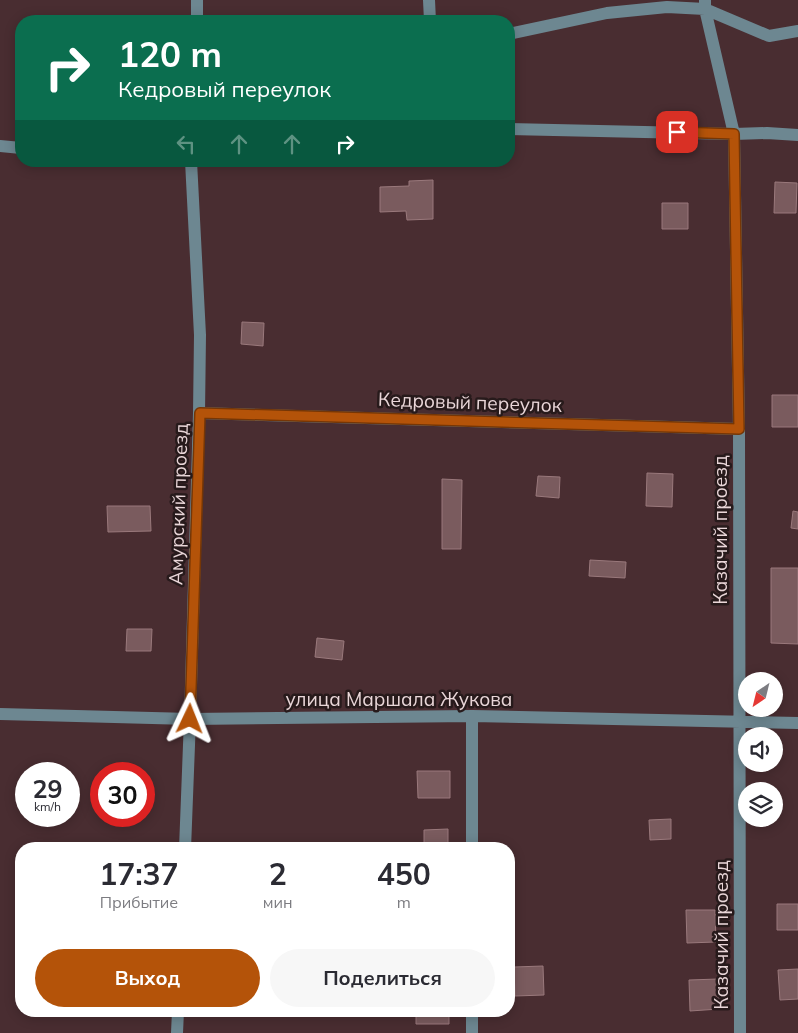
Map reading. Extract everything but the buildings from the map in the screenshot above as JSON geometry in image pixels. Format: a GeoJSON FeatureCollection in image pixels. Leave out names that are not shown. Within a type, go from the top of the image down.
{"type":"FeatureCollection","features":[{"type":"Feature","properties":{"kind":"street"},"geometry":{"type":"LineString","coordinates":[[197,0],[197,15]]}},
{"type":"Feature","properties":{"kind":"street"},"geometry":{"type":"LineString","coordinates":[[429,0],[430,15]]}},
{"type":"Feature","properties":{"kind":"street"},"geometry":{"type":"LineString","coordinates":[[515,33],[607,14],[705,5],[768,36],[798,31]]}},
{"type":"Feature","properties":{"kind":"street","name":"Казачий проезд"},"geometry":{"type":"LineString","coordinates":[[705,5],[734,134],[739,429],[740,1033]]}},
{"type":"Feature","properties":{"kind":"street"},"geometry":{"type":"LineString","coordinates":[[515,129],[798,135]]}},
{"type":"Feature","properties":{"kind":"street"},"geometry":{"type":"LineString","coordinates":[[0,146],[15,147]]}},
{"type":"Feature","properties":{"kind":"street","name":"Амурский проезд"},"geometry":{"type":"LineString","coordinates":[[185,842],[200,413],[200,336],[191,167]]}},
{"type":"Feature","properties":{"kind":"street","name":"Кедровый переулок"},"geometry":{"type":"LineString","coordinates":[[200,413],[739,429]]}},
{"type":"Feature","properties":{"kind":"street","name":"улица Маршала Жукова"},"geometry":{"type":"LineString","coordinates":[[0,714],[190,719],[472,716],[798,723]]}},
{"type":"Feature","properties":{"kind":"street"},"geometry":{"type":"LineString","coordinates":[[472,716],[472,842]]}},
{"type":"Feature","properties":{"kind":"street"},"geometry":{"type":"LineString","coordinates":[[177,1033],[178,1017]]}},
{"type":"Feature","properties":{"kind":"street"},"geometry":{"type":"LineString","coordinates":[[472,1017],[472,1033]]}},
{"type":"Feature","properties":{"kind":"route"},"geometry":{"type":"LineString","coordinates":[[190,719],[200,413],[739,429],[734,134],[677,132]]}}]}
